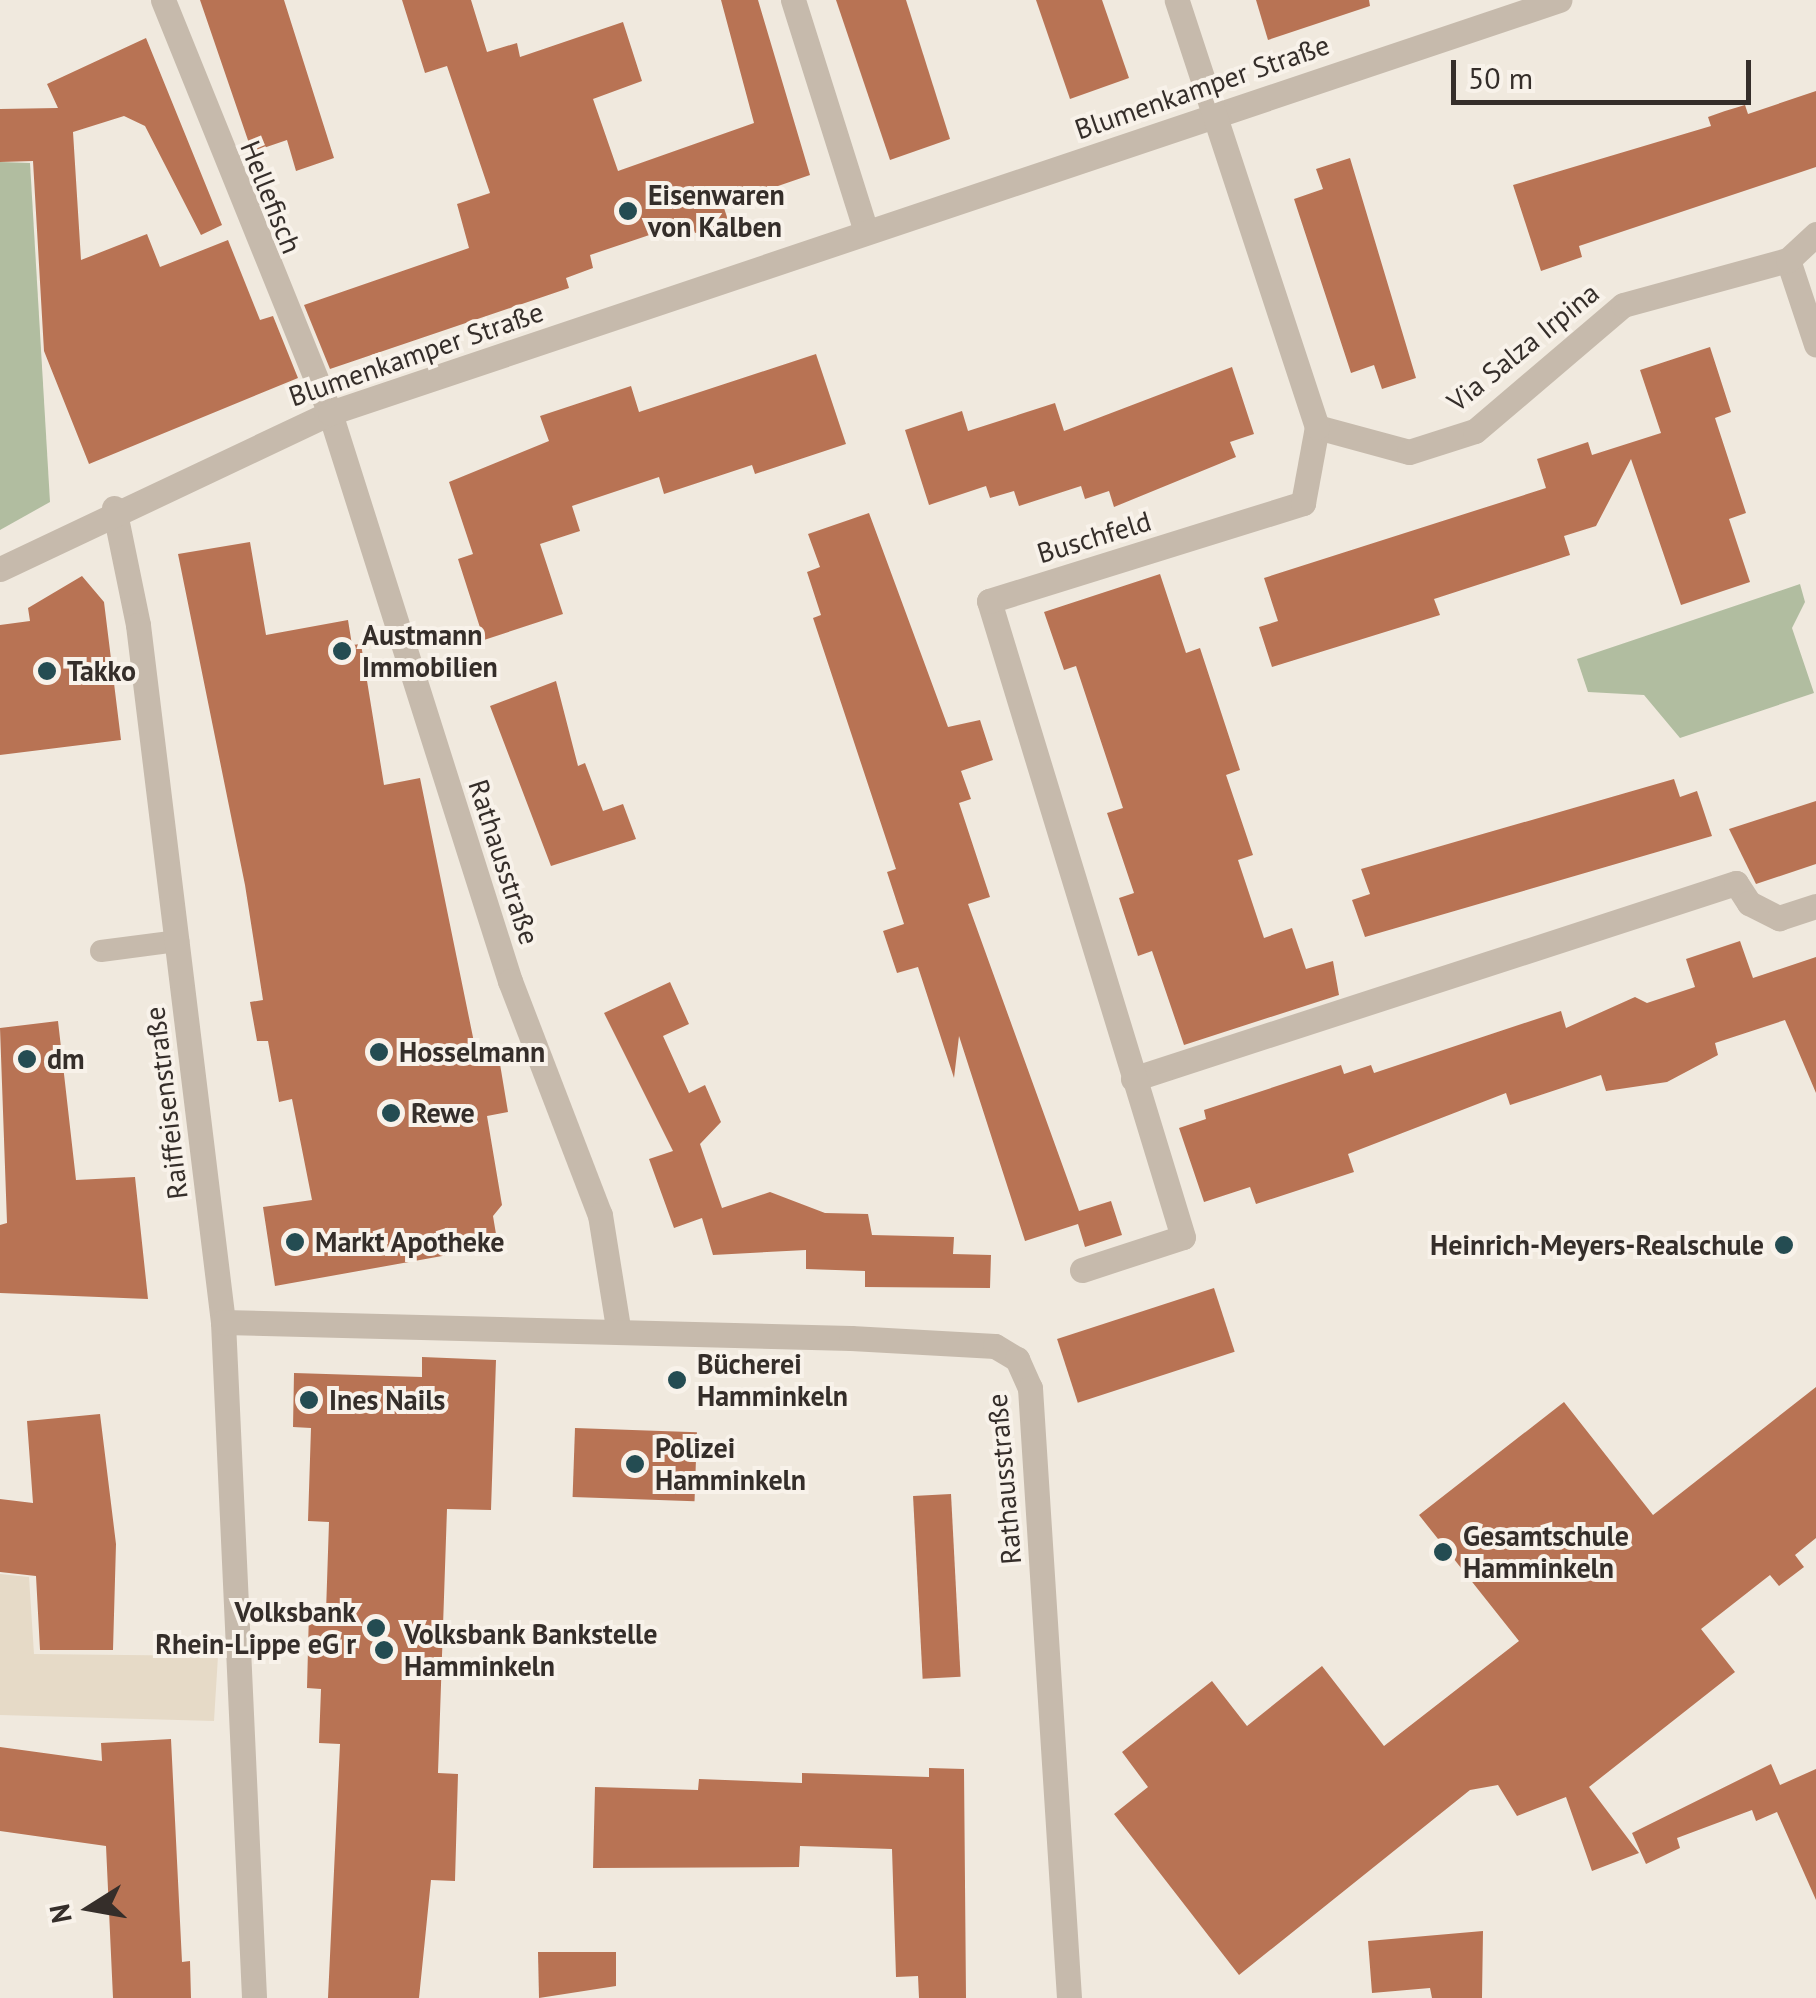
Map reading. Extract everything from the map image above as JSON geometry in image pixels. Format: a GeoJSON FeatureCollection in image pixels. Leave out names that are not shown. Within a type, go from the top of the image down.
{"type":"FeatureCollection","features":[{"type":"Feature","properties":{"kind":"street","name":"Hellefisch"},"geometry":{"type":"LineString","coordinates":[[163,0],[330,413]]}},
{"type":"Feature","properties":{"kind":"street"},"geometry":{"type":"LineString","coordinates":[[793,0],[866,232]]}},
{"type":"Feature","properties":{"kind":"street","name":"Buschfeld"},"geometry":{"type":"LineString","coordinates":[[1082,1270],[1183,1236],[989,601],[1303,503],[1317,428],[1177,0]]}},
{"type":"Feature","properties":{"kind":"street","name":"Blumenkamper Straße"},"geometry":{"type":"LineString","coordinates":[[0,569],[114,508],[330,413],[1214,112],[1559,0]]}},
{"type":"Feature","properties":{"kind":"street","name":"Via Salza Irpina"},"geometry":{"type":"LineString","coordinates":[[1317,428],[1408,452],[1475,432],[1623,305],[1788,260],[1816,234]]}},
{"type":"Feature","properties":{"kind":"street"},"geometry":{"type":"LineString","coordinates":[[1788,260],[1816,344]]}},
{"type":"Feature","properties":{"kind":"street","name":"Rathausstraße"},"geometry":{"type":"LineString","coordinates":[[330,413],[510,981],[600,1215],[618,1327]]}},
{"type":"Feature","properties":{"kind":"street","name":"Raiffeisenstraße"},"geometry":{"type":"LineString","coordinates":[[114,508],[178,941],[223,1322],[230,1696],[254,1998]]}},
{"type":"Feature","properties":{"kind":"street"},"geometry":{"type":"LineString","coordinates":[[1132,1079],[1736,883],[1750,903],[1779,918],[1816,906]]}},
{"type":"Feature","properties":{"kind":"street","name":"Rathausstraße"},"geometry":{"type":"LineString","coordinates":[[223,1322],[618,1327],[995,1346],[1017,1360],[1030,1388],[1069,1998]]}},
{"type":"Feature","properties":{"kind":"lane"},"geometry":{"type":"LineString","coordinates":[[101,951],[178,941]]}},
{"type":"Feature","properties":{"kind":"green space"},"geometry":{"type":"Polygon","coordinates":[[[0,162],[30,163],[50,502],[0,530],[0,162]]]}},
{"type":"Feature","properties":{"kind":"green space"},"geometry":{"type":"Polygon","coordinates":[[[1800,584],[1805,602],[1792,628],[1814,693],[1680,738],[1644,695],[1588,692],[1577,659],[1800,584]]]}},
{"type":"Feature","properties":{"kind":"shaded area"},"geometry":{"type":"Polygon","coordinates":[[[0,1574],[29,1577],[34,1654],[218,1656],[214,1721],[0,1715],[0,1574]]]}},
{"type":"Feature","properties":{"kind":"building"},"geometry":{"type":"Polygon","coordinates":[[[200,0],[284,0],[334,158],[296,171],[287,140],[252,152],[200,0]]]}},
{"type":"Feature","properties":{"kind":"building"},"geometry":{"type":"Polygon","coordinates":[[[402,0],[471,0],[487,52],[517,43],[520,57],[623,22],[642,81],[593,99],[618,171],[754,123],[721,0],[758,0],[810,175],[723,205],[729,223],[695,233],[691,221],[590,255],[593,268],[566,278],[569,288],[330,369],[304,305],[469,248],[457,204],[490,193],[447,66],[425,73],[402,0]]]}},
{"type":"Feature","properties":{"kind":"building"},"geometry":{"type":"Polygon","coordinates":[[[836,0],[906,0],[950,139],[890,160],[836,0]]]}},
{"type":"Feature","properties":{"kind":"building"},"geometry":{"type":"Polygon","coordinates":[[[1036,0],[1102,0],[1129,78],[1070,99],[1036,0]]]}},
{"type":"Feature","properties":{"kind":"building"},"geometry":{"type":"Polygon","coordinates":[[[1256,0],[1369,0],[1370,6],[1268,40],[1256,0]]]}},
{"type":"Feature","properties":{"kind":"building"},"geometry":{"type":"Polygon","coordinates":[[[146,38],[222,225],[201,235],[145,126],[124,116],[73,132],[81,260],[147,234],[160,267],[228,240],[260,320],[273,316],[298,378],[89,464],[44,351],[33,161],[0,162],[0,109],[58,108],[47,84],[146,38]]]}},
{"type":"Feature","properties":{"kind":"building"},"geometry":{"type":"Polygon","coordinates":[[[1816,91],[1816,167],[1579,246],[1582,257],[1541,271],[1513,185],[1711,126],[1708,117],[1725,111],[1745,105],[1748,114],[1816,91]]]}},
{"type":"Feature","properties":{"kind":"building"},"geometry":{"type":"Polygon","coordinates":[[[1350,158],[1416,378],[1382,389],[1374,365],[1351,373],[1294,199],[1323,189],[1316,169],[1350,158]]]}},
{"type":"Feature","properties":{"kind":"building"},"geometry":{"type":"Polygon","coordinates":[[[1710,347],[1731,412],[1715,418],[1746,513],[1729,519],[1750,582],[1681,605],[1631,459],[1596,526],[1564,536],[1570,555],[1434,599],[1440,615],[1272,667],[1259,627],[1278,621],[1264,578],[1546,488],[1537,459],[1588,442],[1592,455],[1661,433],[1640,370],[1710,347]]]}},
{"type":"Feature","properties":{"kind":"building"},"geometry":{"type":"Polygon","coordinates":[[[816,354],[846,444],[755,474],[752,465],[664,494],[659,477],[572,506],[580,531],[540,544],[563,614],[484,640],[458,559],[473,554],[449,482],[549,441],[540,416],[631,386],[639,412],[816,354]]]}},
{"type":"Feature","properties":{"kind":"building"},"geometry":{"type":"Polygon","coordinates":[[[1232,367],[1254,434],[1230,442],[1236,457],[1114,507],[1109,491],[1085,499],[1081,486],[1019,506],[1014,491],[990,498],[986,486],[929,505],[905,430],[962,411],[968,431],[1055,403],[1064,431],[1232,367]]]}},
{"type":"Feature","properties":{"kind":"building"},"geometry":{"type":"Polygon","coordinates":[[[869,513],[948,727],[980,720],[993,760],[961,771],[971,799],[959,803],[990,897],[968,904],[1079,1211],[1111,1201],[1122,1235],[1085,1247],[1078,1224],[1025,1241],[959,1036],[954,1078],[918,967],[897,973],[883,931],[904,924],[887,872],[896,869],[813,618],[821,615],[807,572],[820,567],[808,534],[869,513]]]}},
{"type":"Feature","properties":{"kind":"building"},"geometry":{"type":"Polygon","coordinates":[[[250,542],[266,635],[348,620],[352,645],[361,644],[384,785],[420,778],[475,1047],[500,1064],[508,1112],[487,1116],[502,1205],[493,1216],[498,1246],[275,1286],[263,1207],[312,1200],[292,1099],[279,1102],[268,1041],[257,1041],[250,1002],[263,1000],[245,885],[178,554],[250,542]]]}},
{"type":"Feature","properties":{"kind":"building"},"geometry":{"type":"Polygon","coordinates":[[[1160,574],[1186,653],[1200,648],[1240,770],[1226,775],[1253,855],[1238,860],[1264,938],[1292,928],[1306,969],[1333,961],[1339,995],[1184,1045],[1152,951],[1138,956],[1119,898],[1134,893],[1107,813],[1123,808],[1076,666],[1064,670],[1044,612],[1160,574]]]}},
{"type":"Feature","properties":{"kind":"building"},"geometry":{"type":"Polygon","coordinates":[[[82,576],[104,602],[121,740],[0,755],[0,625],[30,621],[28,608],[82,576]]]}},
{"type":"Feature","properties":{"kind":"building"},"geometry":{"type":"Polygon","coordinates":[[[556,681],[578,766],[585,763],[603,811],[623,804],[636,839],[551,866],[490,706],[556,681]]]}},
{"type":"Feature","properties":{"kind":"building"},"geometry":{"type":"Polygon","coordinates":[[[1674,779],[1680,797],[1697,791],[1712,836],[1365,937],[1352,900],[1370,894],[1361,869],[1674,779]]]}},
{"type":"Feature","properties":{"kind":"building"},"geometry":{"type":"Polygon","coordinates":[[[1816,801],[1816,864],[1756,884],[1729,829],[1816,801]]]}},
{"type":"Feature","properties":{"kind":"building"},"geometry":{"type":"Polygon","coordinates":[[[1740,941],[1753,978],[1816,957],[1816,1093],[1785,1020],[1715,1043],[1718,1055],[1667,1082],[1606,1091],[1601,1075],[1510,1105],[1506,1093],[1348,1154],[1354,1172],[1256,1204],[1250,1187],[1204,1202],[1179,1128],[1206,1119],[1204,1110],[1341,1065],[1344,1074],[1371,1065],[1374,1073],[1561,1011],[1566,1028],[1635,997],[1647,1003],[1695,987],[1686,959],[1740,941]]]}},
{"type":"Feature","properties":{"kind":"building"},"geometry":{"type":"Polygon","coordinates":[[[670,982],[689,1024],[663,1036],[689,1093],[705,1085],[721,1122],[700,1144],[722,1208],[770,1192],[825,1213],[868,1214],[872,1235],[954,1237],[953,1254],[991,1255],[990,1288],[865,1287],[865,1271],[806,1269],[806,1250],[713,1255],[702,1218],[674,1228],[649,1159],[673,1151],[604,1013],[670,982]]]}},
{"type":"Feature","properties":{"kind":"building"},"geometry":{"type":"Polygon","coordinates":[[[58,1021],[76,1180],[135,1177],[148,1299],[0,1293],[0,1225],[7,1223],[0,1028],[58,1021]]]}},
{"type":"Feature","properties":{"kind":"building"},"geometry":{"type":"Polygon","coordinates":[[[1214,1288],[1235,1352],[1078,1403],[1057,1339],[1214,1288]]]}},
{"type":"Feature","properties":{"kind":"building"},"geometry":{"type":"Polygon","coordinates":[[[422,1357],[496,1360],[491,1510],[447,1509],[438,1773],[458,1774],[455,1881],[431,1880],[419,1998],[328,1998],[340,1744],[319,1743],[321,1689],[307,1688],[309,1611],[326,1612],[329,1522],[308,1521],[311,1428],[293,1427],[294,1373],[422,1377],[422,1357]]]}},
{"type":"Feature","properties":{"kind":"building"},"geometry":{"type":"Polygon","coordinates":[[[1816,1387],[1816,1538],[1795,1555],[1804,1567],[1779,1586],[1770,1575],[1701,1629],[1735,1672],[1589,1787],[1639,1853],[1592,1871],[1566,1797],[1517,1816],[1498,1785],[1470,1790],[1239,1975],[1114,1814],[1148,1787],[1122,1752],[1212,1681],[1247,1726],[1322,1666],[1384,1746],[1519,1641],[1419,1515],[1564,1402],[1653,1515],[1816,1387]]]}},
{"type":"Feature","properties":{"kind":"building"},"geometry":{"type":"Polygon","coordinates":[[[100,1414],[116,1544],[113,1650],[40,1650],[36,1576],[0,1572],[0,1499],[33,1503],[27,1421],[100,1414]]]}},
{"type":"Feature","properties":{"kind":"building","name":"Polizei Hamminkeln"},"geometry":{"type":"Polygon","coordinates":[[[575,1428],[697,1432],[695,1501],[573,1497],[575,1428]]]}},
{"type":"Feature","properties":{"kind":"building"},"geometry":{"type":"Polygon","coordinates":[[[951,1494],[961,1677],[923,1679],[913,1496],[951,1494]]]}},
{"type":"Feature","properties":{"kind":"building"},"geometry":{"type":"Polygon","coordinates":[[[171,1739],[182,1962],[190,1961],[191,1998],[113,1998],[106,1846],[0,1831],[0,1747],[102,1761],[101,1743],[171,1739]]]}},
{"type":"Feature","properties":{"kind":"building"},"geometry":{"type":"Polygon","coordinates":[[[1771,1764],[1780,1785],[1816,1769],[1816,1900],[1777,1812],[1756,1821],[1752,1810],[1677,1838],[1680,1848],[1646,1864],[1632,1833],[1771,1764]]]}},
{"type":"Feature","properties":{"kind":"building"},"geometry":{"type":"Polygon","coordinates":[[[929,1768],[964,1769],[966,1998],[919,1998],[918,1976],[896,1977],[892,1849],[800,1846],[799,1867],[593,1868],[595,1787],[698,1790],[699,1779],[802,1783],[802,1773],[929,1777],[929,1768]]]}},
{"type":"Feature","properties":{"kind":"building"},"geometry":{"type":"Polygon","coordinates":[[[1483,1931],[1482,1998],[1432,1998],[1430,1988],[1372,1993],[1368,1941],[1483,1931]]]}},
{"type":"Feature","properties":{"kind":"building"},"geometry":{"type":"Polygon","coordinates":[[[538,1952],[616,1952],[616,1986],[539,1998],[538,1952]]]}},
{"type":"Feature","properties":{"kind":"place","name":"Eisenwaren von Kalben"},"geometry":{"type":"Point","coordinates":[628,211]}},
{"type":"Feature","properties":{"kind":"place","name":"Austmann Immobilien"},"geometry":{"type":"Point","coordinates":[342,651]}},
{"type":"Feature","properties":{"kind":"place","name":"Takko"},"geometry":{"type":"Point","coordinates":[47,671]}},
{"type":"Feature","properties":{"kind":"place","name":"Hosselmann"},"geometry":{"type":"Point","coordinates":[379,1052]}},
{"type":"Feature","properties":{"kind":"place","name":"dm"},"geometry":{"type":"Point","coordinates":[27,1059]}},
{"type":"Feature","properties":{"kind":"place","name":"Rewe"},"geometry":{"type":"Point","coordinates":[391,1113]}},
{"type":"Feature","properties":{"kind":"place","name":"Markt Apotheke"},"geometry":{"type":"Point","coordinates":[295,1242]}},
{"type":"Feature","properties":{"kind":"place","name":"Heinrich-Meyers-Realschule"},"geometry":{"type":"Point","coordinates":[1784,1245]}},
{"type":"Feature","properties":{"kind":"place","name":"Bücherei Hamminkeln"},"geometry":{"type":"Point","coordinates":[677,1380]}},
{"type":"Feature","properties":{"kind":"place","name":"Ines Nails"},"geometry":{"type":"Point","coordinates":[309,1400]}},
{"type":"Feature","properties":{"kind":"place","name":"Polizei Hamminkeln"},"geometry":{"type":"Point","coordinates":[635,1464]}},
{"type":"Feature","properties":{"kind":"place","name":"Gesamtschule Hamminkeln"},"geometry":{"type":"Point","coordinates":[1443,1552]}},
{"type":"Feature","properties":{"kind":"place","name":"Volksbank Rhein-Lippe eG r"},"geometry":{"type":"Point","coordinates":[376,1628]}},
{"type":"Feature","properties":{"kind":"place","name":"Volksbank Bankstelle Hamminkeln"},"geometry":{"type":"Point","coordinates":[384,1650]}}]}
